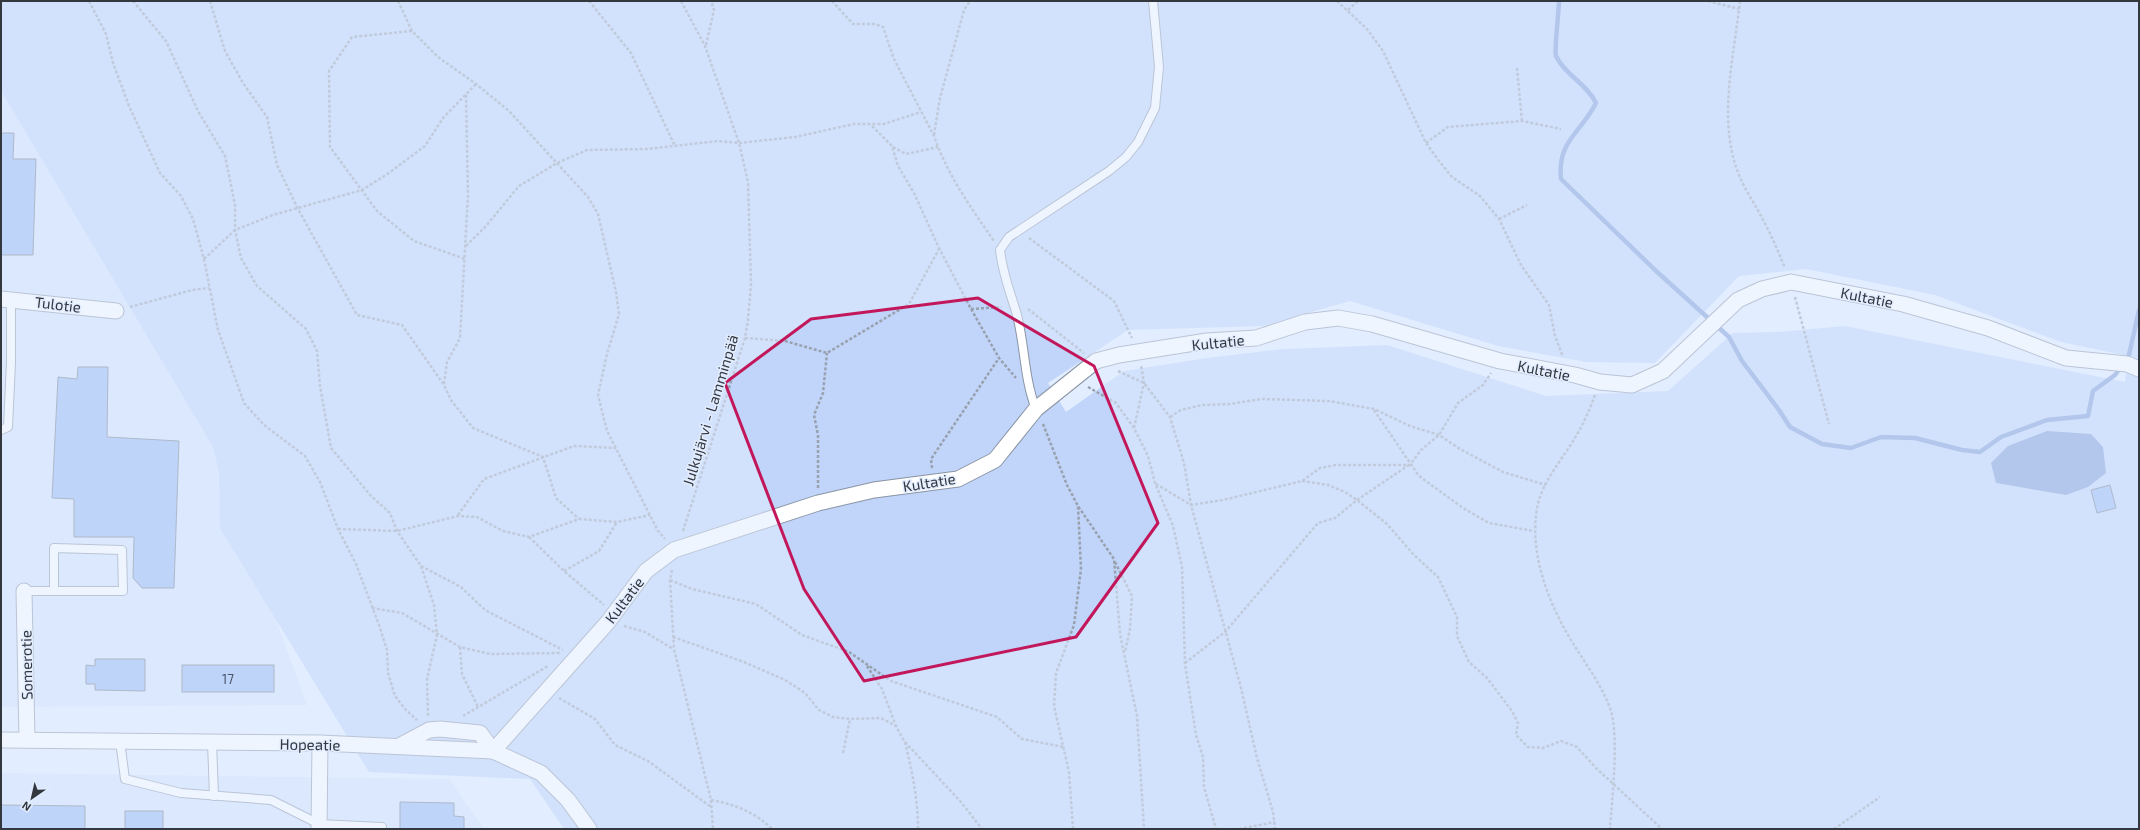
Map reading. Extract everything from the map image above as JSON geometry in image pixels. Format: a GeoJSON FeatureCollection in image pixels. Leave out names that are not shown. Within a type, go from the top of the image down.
{"type":"FeatureCollection","features":[{"type":"Feature","properties":{"kind":"street","name":"Kultatie"},"geometry":{"type":"LineString","coordinates":[[493,751],[611,618],[646,571],[674,550],[818,503],[874,490],[958,479],[995,460],[1036,409],[1096,361],[1138,352],[1207,341],[1256,338],[1305,322],[1338,318],[1372,324],[1500,361],[1600,382],[1632,384],[1663,371],[1713,322],[1738,300],[1762,289],[1791,282],[1903,304],[1988,328],[2066,358],[2128,366]]}},
{"type":"Feature","properties":{"kind":"street","name":"Tulotie"},"geometry":{"type":"LineString","coordinates":[[6,299],[116,311]]}},
{"type":"Feature","properties":{"kind":"street","name":"Somerotie"},"geometry":{"type":"LineString","coordinates":[[24,590],[27,740]]}},
{"type":"Feature","properties":{"kind":"street"},"geometry":{"type":"LineString","coordinates":[[399,746],[435,730],[480,733],[493,751]]}},
{"type":"Feature","properties":{"kind":"street","name":"Hopeatie"},"geometry":{"type":"LineString","coordinates":[[1,740],[320,743],[493,751],[541,773],[568,800],[589,829]]}},
{"type":"Feature","properties":{"kind":"street"},"geometry":{"type":"LineString","coordinates":[[319,827],[320,743]]}},
{"type":"Feature","properties":{"kind":"lane"},"geometry":{"type":"LineString","coordinates":[[1036,409],[1030,394],[1017,316],[1002,273],[1000,250],[1009,237],[1109,171],[1126,157],[1138,142],[1155,108],[1159,67],[1153,1]]}},
{"type":"Feature","properties":{"kind":"lane"},"geometry":{"type":"LineString","coordinates":[[1,430],[8,428],[11,362],[6,299]]}},
{"type":"Feature","properties":{"kind":"lane"},"geometry":{"type":"LineString","coordinates":[[24,590],[54,591],[123,591],[122,550],[54,548],[54,591]]}},
{"type":"Feature","properties":{"kind":"lane"},"geometry":{"type":"LineString","coordinates":[[120,741],[125,779],[181,793],[271,800],[319,827],[382,827]]}},
{"type":"Feature","properties":{"kind":"lane"},"geometry":{"type":"LineString","coordinates":[[212,742],[214,796]]}},
{"type":"Feature","properties":{"kind":"path"},"geometry":{"type":"LineString","coordinates":[[89,1],[106,34],[113,62],[129,106],[160,173],[180,196],[193,219],[204,259],[218,330],[244,403],[264,425],[305,456],[327,497],[338,529],[356,564],[386,650],[388,673],[395,696],[406,710],[435,730]]}},
{"type":"Feature","properties":{"kind":"path"},"geometry":{"type":"LineString","coordinates":[[133,1],[166,41],[198,111],[225,156],[236,205],[235,230],[241,258],[257,286],[306,329],[317,351],[320,393],[331,448],[371,496],[390,513],[397,531],[421,566],[434,605],[437,635],[427,679],[435,730]]}},
{"type":"Feature","properties":{"kind":"path"},"geometry":{"type":"LineString","coordinates":[[210,1],[225,51],[267,117],[277,165],[298,208],[357,315],[402,325],[444,385],[451,400],[473,428],[543,457],[556,498],[579,519]]}},
{"type":"Feature","properties":{"kind":"path"},"geometry":{"type":"LineString","coordinates":[[398,1],[412,31],[438,57],[476,84],[509,111],[588,197],[598,214],[616,292],[619,314],[607,354],[598,395],[607,431],[658,531],[674,550]]}},
{"type":"Feature","properties":{"kind":"path"},"geometry":{"type":"LineString","coordinates":[[589,1],[631,53],[675,146]]}},
{"type":"Feature","properties":{"kind":"path","name":"Julkujärvi - Lamminpää"},"geometry":{"type":"LineString","coordinates":[[681,1],[705,46],[739,143],[748,182],[751,223],[751,284],[748,320],[744,338],[687,524],[674,550],[670,580],[674,649],[711,800],[712,829]]}},
{"type":"Feature","properties":{"kind":"path"},"geometry":{"type":"LineString","coordinates":[[705,46],[714,10],[710,1]]}},
{"type":"Feature","properties":{"kind":"path"},"geometry":{"type":"LineString","coordinates":[[832,1],[853,24],[875,24],[883,27],[894,59],[934,136],[962,195],[1000,250]]}},
{"type":"Feature","properties":{"kind":"path"},"geometry":{"type":"LineString","coordinates":[[934,136],[940,98],[964,10],[970,1]]}},
{"type":"Feature","properties":{"kind":"path"},"geometry":{"type":"LineString","coordinates":[[1338,1],[1367,29],[1383,51],[1426,143],[1452,177],[1480,196],[1499,219],[1521,265],[1549,305],[1555,336],[1562,356],[1575,376]]}},
{"type":"Feature","properties":{"kind":"path"},"geometry":{"type":"LineString","coordinates":[[1348,10],[1358,1]]}},
{"type":"Feature","properties":{"kind":"path"},"geometry":{"type":"LineString","coordinates":[[1708,1],[1740,9]]}},
{"type":"Feature","properties":{"kind":"path"},"geometry":{"type":"LineString","coordinates":[[1740,1],[1732,60],[1728,125],[1733,151],[1739,175],[1769,231],[1791,282],[1829,424]]}},
{"type":"Feature","properties":{"kind":"path"},"geometry":{"type":"LineString","coordinates":[[412,31],[352,37],[329,71],[330,147],[377,212],[414,242],[465,259]]}},
{"type":"Feature","properties":{"kind":"path"},"geometry":{"type":"LineString","coordinates":[[1517,68],[1522,121]]}},
{"type":"Feature","properties":{"kind":"path"},"geometry":{"type":"LineString","coordinates":[[204,259],[235,230],[272,216],[362,190],[425,146],[443,118],[476,84]]}},
{"type":"Feature","properties":{"kind":"path"},"geometry":{"type":"LineString","coordinates":[[444,385],[447,362],[460,338],[468,195],[466,94]]}},
{"type":"Feature","properties":{"kind":"path"},"geometry":{"type":"LineString","coordinates":[[466,246],[486,226],[519,186],[557,163],[587,150],[675,146],[718,141],[739,143],[796,137],[854,124],[872,126],[903,119],[921,112]]}},
{"type":"Feature","properties":{"kind":"path"},"geometry":{"type":"LineString","coordinates":[[1426,143],[1448,127],[1522,121],[1561,129]]}},
{"type":"Feature","properties":{"kind":"path"},"geometry":{"type":"LineString","coordinates":[[872,126],[892,146],[906,154],[938,147]]}},
{"type":"Feature","properties":{"kind":"path"},"geometry":{"type":"LineString","coordinates":[[892,146],[898,166],[914,193],[939,248],[971,309],[999,358],[1030,394]]}},
{"type":"Feature","properties":{"kind":"path"},"geometry":{"type":"LineString","coordinates":[[1499,219],[1527,205]]}},
{"type":"Feature","properties":{"kind":"path"},"geometry":{"type":"LineString","coordinates":[[1019,231],[1114,301],[1138,352],[1144,383],[1134,428]]}},
{"type":"Feature","properties":{"kind":"path"},"geometry":{"type":"LineString","coordinates":[[744,338],[785,342],[827,353],[909,304],[939,248]]}},
{"type":"Feature","properties":{"kind":"path"},"geometry":{"type":"LineString","coordinates":[[116,311],[192,290],[209,288]]}},
{"type":"Feature","properties":{"kind":"path"},"geometry":{"type":"LineString","coordinates":[[971,309],[1003,307],[1013,304],[1025,307],[1096,361],[1144,383],[1170,417],[1184,463],[1191,505],[1275,822],[1275,829]]}},
{"type":"Feature","properties":{"kind":"path"},"geometry":{"type":"LineString","coordinates":[[818,503],[818,434],[814,415],[823,392],[827,353]]}},
{"type":"Feature","properties":{"kind":"path"},"geometry":{"type":"LineString","coordinates":[[933,482],[931,459],[999,358]]}},
{"type":"Feature","properties":{"kind":"path"},"geometry":{"type":"LineString","coordinates":[[1185,664],[1225,632],[1318,523],[1335,518],[1358,500],[1410,465],[1421,450],[1439,435],[1458,403],[1483,385],[1500,361]]}},
{"type":"Feature","properties":{"kind":"path"},"geometry":{"type":"LineString","coordinates":[[1077,377],[1090,388],[1116,402],[1134,428],[1148,456],[1155,483],[1173,526],[1182,567],[1185,664],[1196,735],[1204,758],[1204,787],[1216,829]]}},
{"type":"Feature","properties":{"kind":"path"},"geometry":{"type":"LineString","coordinates":[[1600,382],[1577,435],[1546,484],[1537,505],[1534,531],[1536,554],[1559,620],[1597,681],[1611,711],[1614,739],[1610,829]]}},
{"type":"Feature","properties":{"kind":"path"},"geometry":{"type":"LineString","coordinates":[[1170,417],[1180,410],[1261,399],[1329,401],[1374,409],[1410,426],[1439,435],[1466,453],[1503,472],[1546,484]]}},
{"type":"Feature","properties":{"kind":"path"},"geometry":{"type":"LineString","coordinates":[[1036,409],[1067,484],[1078,506],[1114,559],[1132,596],[1130,629],[1124,654]]}},
{"type":"Feature","properties":{"kind":"path"},"geometry":{"type":"LineString","coordinates":[[1374,409],[1410,465],[1419,476],[1450,499],[1489,523],[1534,531]]}},
{"type":"Feature","properties":{"kind":"path"},"geometry":{"type":"LineString","coordinates":[[458,516],[484,479],[574,446],[616,448]]}},
{"type":"Feature","properties":{"kind":"path"},"geometry":{"type":"LineString","coordinates":[[1302,481],[1320,468],[1336,465],[1410,465]]}},
{"type":"Feature","properties":{"kind":"path"},"geometry":{"type":"LineString","coordinates":[[1155,483],[1191,505],[1223,500],[1302,481],[1328,485],[1345,492],[1358,500],[1387,524],[1414,555],[1438,578],[1457,617],[1457,636],[1469,662],[1487,678],[1512,711],[1518,723],[1516,735],[1528,747],[1543,748],[1561,741],[1576,747],[1596,768],[1613,782],[1662,829]]}},
{"type":"Feature","properties":{"kind":"path"},"geometry":{"type":"LineString","coordinates":[[1073,829],[1069,772],[1054,706],[1056,673],[1074,625],[1081,569],[1078,506]]}},
{"type":"Feature","properties":{"kind":"path"},"geometry":{"type":"LineString","coordinates":[[528,537],[579,519],[617,522],[650,515]]}},
{"type":"Feature","properties":{"kind":"path"},"geometry":{"type":"LineString","coordinates":[[338,529],[397,531],[458,516],[477,517],[502,531],[528,537],[611,618],[645,632],[674,649]]}},
{"type":"Feature","properties":{"kind":"path"},"geometry":{"type":"LineString","coordinates":[[564,571],[599,550],[617,522]]}},
{"type":"Feature","properties":{"kind":"path"},"geometry":{"type":"LineString","coordinates":[[1114,559],[1120,634],[1137,716],[1144,829]]}},
{"type":"Feature","properties":{"kind":"path"},"geometry":{"type":"LineString","coordinates":[[372,608],[402,613],[437,635],[460,647],[496,654],[569,653],[485,610],[461,587],[421,566]]}},
{"type":"Feature","properties":{"kind":"path"},"geometry":{"type":"LineString","coordinates":[[670,580],[692,589],[756,604],[802,635],[849,652],[891,681],[997,717],[1022,739],[1064,747]]}},
{"type":"Feature","properties":{"kind":"path"},"geometry":{"type":"LineString","coordinates":[[673,637],[744,662],[785,680],[805,693],[819,710],[833,717],[850,719],[881,718],[896,726]]}},
{"type":"Feature","properties":{"kind":"path"},"geometry":{"type":"LineString","coordinates":[[460,647],[462,674],[478,707]]}},
{"type":"Feature","properties":{"kind":"path"},"geometry":{"type":"LineString","coordinates":[[866,664],[882,690],[896,726],[904,741],[918,807],[918,829]]}},
{"type":"Feature","properties":{"kind":"path"},"geometry":{"type":"LineString","coordinates":[[435,730],[478,707],[549,665]]}},
{"type":"Feature","properties":{"kind":"path"},"geometry":{"type":"LineString","coordinates":[[547,691],[595,719],[615,745],[648,761],[711,808]]}},
{"type":"Feature","properties":{"kind":"path"},"geometry":{"type":"LineString","coordinates":[[843,753],[850,719]]}},
{"type":"Feature","properties":{"kind":"path"},"geometry":{"type":"LineString","coordinates":[[904,741],[961,802],[982,829]]}},
{"type":"Feature","properties":{"kind":"path"},"geometry":{"type":"LineString","coordinates":[[1834,829],[1880,797]]}},
{"type":"Feature","properties":{"kind":"path"},"geometry":{"type":"LineString","coordinates":[[711,800],[735,804],[764,821],[772,829]]}},
{"type":"Feature","properties":{"kind":"path"},"geometry":{"type":"LineString","coordinates":[[1239,829],[1275,822]]}},
{"type":"Feature","properties":{"kind":"highlighted area"},"geometry":{"type":"Polygon","coordinates":[[[978,298],[1094,366],[1158,523],[1076,637],[864,681],[804,589],[725,383],[811,319],[978,298]]]}},
{"type":"Feature","properties":{"kind":"shaded area"},"geometry":{"type":"Polygon","coordinates":[[[1,1],[2139,1],[2139,829],[564,829],[530,779],[369,772],[220,528],[219,472],[213,447],[1,91],[1,1]],[[1806,269],[1739,276],[1655,363],[1586,362],[1498,346],[1350,301],[1263,326],[1128,330],[1048,383],[1066,412],[1124,371],[1207,358],[1283,349],[1387,345],[1546,396],[1668,391],[1733,333],[1777,332],[1845,326],[2125,382],[2128,356],[2061,342],[1935,295],[1806,269]]]}},
{"type":"Feature","properties":{"kind":"shaded area"},"geometry":{"type":"Polygon","coordinates":[[[1,91],[213,447],[307,705],[1,707],[1,91]]]}},
{"type":"Feature","properties":{"kind":"shaded area"},"geometry":{"type":"Polygon","coordinates":[[[1,773],[449,779],[484,829],[1,829],[1,773]]]}},
{"type":"Feature","properties":{"kind":"water"},"geometry":{"type":"Polygon","coordinates":[[[2047,431],[2091,434],[2103,447],[2106,473],[2088,487],[2066,495],[1996,483],[1991,463],[2008,446],[2047,431]]]}},
{"type":"Feature","properties":{"kind":"building"},"geometry":{"type":"Polygon","coordinates":[[[1,133],[14,133],[13,159],[36,159],[33,255],[1,255],[1,133]]]}},
{"type":"Feature","properties":{"kind":"building"},"geometry":{"type":"Polygon","coordinates":[[[78,367],[108,367],[107,437],[179,441],[174,588],[142,588],[133,578],[134,537],[74,537],[74,499],[52,498],[58,377],[77,379],[78,367]]]}},
{"type":"Feature","properties":{"kind":"building"},"geometry":{"type":"Polygon","coordinates":[[[2110,485],[2116,508],[2097,513],[2091,490],[2110,485]]]}},
{"type":"Feature","properties":{"kind":"building"},"geometry":{"type":"Polygon","coordinates":[[[95,659],[145,659],[145,691],[95,690],[95,684],[86,684],[86,665],[95,666],[95,659]]]}},
{"type":"Feature","properties":{"kind":"building"},"geometry":{"type":"Polygon","coordinates":[[[182,665],[274,665],[274,692],[182,692],[182,665]]]}},
{"type":"Feature","properties":{"kind":"building"},"geometry":{"type":"Polygon","coordinates":[[[400,802],[454,803],[454,816],[464,817],[464,829],[400,829],[400,802]]]}},
{"type":"Feature","properties":{"kind":"building"},"geometry":{"type":"Polygon","coordinates":[[[1,805],[85,806],[85,829],[1,829],[1,805]]]}},
{"type":"Feature","properties":{"kind":"building"},"geometry":{"type":"Polygon","coordinates":[[[125,811],[163,811],[163,829],[125,829],[125,811]]]}},
{"type":"Feature","properties":{"kind":"waterway"},"geometry":{"type":"LineString","coordinates":[[1559,1],[1556,56],[1565,69],[1587,90],[1596,103],[1566,146],[1561,166],[1561,179],[1655,270],[1729,337],[1742,361],[1790,427],[1822,444],[1851,448],[1881,437],[1915,438],[1962,450],[1980,452],[2001,437],[2047,420],[2088,416],[2093,391],[2115,375],[2121,367]]}},
{"type":"Feature","properties":{"kind":"waterway"},"geometry":{"type":"LineString","coordinates":[[2125,361],[2129,355],[2139,310]]}}]}
